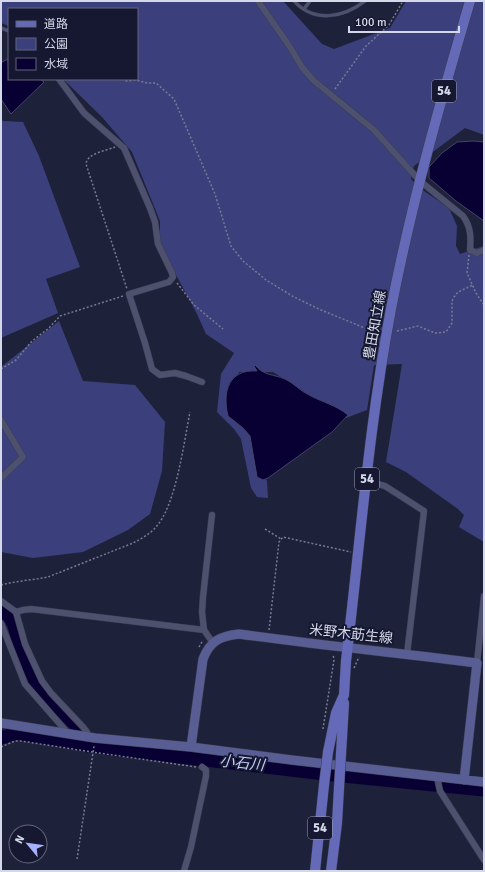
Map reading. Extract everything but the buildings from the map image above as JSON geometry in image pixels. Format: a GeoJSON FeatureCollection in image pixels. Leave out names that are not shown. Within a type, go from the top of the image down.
{"type":"FeatureCollection","features":[{"type":"Feature","properties":{"kind":"main road","name":"豊田知立線"},"geometry":{"type":"LineString","coordinates":[[331,871],[337,823],[347,648],[366,481],[391,310],[420,181],[470,1]]}},
{"type":"Feature","properties":{"kind":"main road","name":"米野木莇生線"},"geometry":{"type":"LineString","coordinates":[[211,640],[227,635],[239,634],[347,648],[481,662]]}},
{"type":"Feature","properties":{"kind":"main road"},"geometry":{"type":"LineString","coordinates":[[191,747],[203,659],[211,640]]}},
{"type":"Feature","properties":{"kind":"main road"},"geometry":{"type":"LineString","coordinates":[[464,780],[481,662]]}},
{"type":"Feature","properties":{"kind":"main road","name":"豊田知立線"},"geometry":{"type":"LineString","coordinates":[[315,871],[328,752],[336,714],[344,695]]}},
{"type":"Feature","properties":{"kind":"main road"},"geometry":{"type":"LineString","coordinates":[[1,722],[86,737],[191,747],[437,779],[484,782]]}},
{"type":"Feature","properties":{"kind":"street"},"geometry":{"type":"LineString","coordinates":[[258,1],[302,67],[313,80],[374,130],[420,181],[463,216],[471,231],[470,250],[477,253],[484,250]]}},
{"type":"Feature","properties":{"kind":"street"},"geometry":{"type":"LineString","coordinates":[[60,80],[84,112],[125,151],[150,208],[155,222],[158,244],[172,273],[172,279],[169,282],[128,294],[145,343],[152,369],[160,375],[175,373],[202,382]]}},
{"type":"Feature","properties":{"kind":"street"},"geometry":{"type":"LineString","coordinates":[[1,420],[23,457],[1,478]]}},
{"type":"Feature","properties":{"kind":"street"},"geometry":{"type":"LineString","coordinates":[[366,481],[385,486],[424,511],[407,654]]}},
{"type":"Feature","properties":{"kind":"street"},"geometry":{"type":"LineString","coordinates":[[211,640],[204,630],[202,597],[212,515]]}},
{"type":"Feature","properties":{"kind":"street"},"geometry":{"type":"LineString","coordinates":[[481,662],[484,596]]}},
{"type":"Feature","properties":{"kind":"street"},"geometry":{"type":"LineString","coordinates":[[1,601],[16,612],[29,653],[42,681],[87,732],[86,737]]}},
{"type":"Feature","properties":{"kind":"street"},"geometry":{"type":"LineString","coordinates":[[16,612],[31,609],[204,630]]}},
{"type":"Feature","properties":{"kind":"street"},"geometry":{"type":"LineString","coordinates":[[1,623],[25,684],[56,718],[66,733]]}},
{"type":"Feature","properties":{"kind":"street"},"geometry":{"type":"LineString","coordinates":[[184,871],[191,847],[206,776],[206,770],[202,767]]}},
{"type":"Feature","properties":{"kind":"street"},"geometry":{"type":"LineString","coordinates":[[437,779],[440,792],[484,860]]}},
{"type":"Feature","properties":{"kind":"lane"},"geometry":{"type":"LineString","coordinates":[[294,1],[304,9],[317,15],[325,16],[336,15],[354,9],[365,1]]}},
{"type":"Feature","properties":{"kind":"lane"},"geometry":{"type":"LineString","coordinates":[[304,9],[310,1]]}},
{"type":"Feature","properties":{"kind":"path"},"geometry":{"type":"LineString","coordinates":[[330,95],[366,46],[389,25],[403,1]]}},
{"type":"Feature","properties":{"kind":"path"},"geometry":{"type":"LineString","coordinates":[[124,80],[156,83],[174,99],[215,194],[231,246],[243,261],[266,280],[294,297],[377,333]]}},
{"type":"Feature","properties":{"kind":"path"},"geometry":{"type":"LineString","coordinates":[[1,369],[16,360],[32,341],[49,328],[60,316],[128,294],[86,164],[89,157],[114,148],[119,144]]}},
{"type":"Feature","properties":{"kind":"path"},"geometry":{"type":"LineString","coordinates":[[470,250],[467,273],[476,293],[484,305]]}},
{"type":"Feature","properties":{"kind":"path"},"geometry":{"type":"LineString","coordinates":[[172,279],[194,305],[223,329]]}},
{"type":"Feature","properties":{"kind":"path"},"geometry":{"type":"LineString","coordinates":[[391,333],[418,326],[436,332],[446,332],[452,323],[452,301],[454,297],[458,292],[473,285]]}},
{"type":"Feature","properties":{"kind":"path"},"geometry":{"type":"LineString","coordinates":[[1,586],[12,582],[48,577],[133,543],[144,537],[155,528],[161,521],[175,487],[190,412]]}},
{"type":"Feature","properties":{"kind":"path"},"geometry":{"type":"LineString","coordinates":[[265,529],[281,539],[283,537],[329,548],[359,553]]}},
{"type":"Feature","properties":{"kind":"path"},"geometry":{"type":"LineString","coordinates":[[267,638],[269,633],[279,542],[281,539]]}},
{"type":"Feature","properties":{"kind":"path"},"geometry":{"type":"LineString","coordinates":[[197,653],[201,641],[211,640]]}},
{"type":"Feature","properties":{"kind":"path"},"geometry":{"type":"LineString","coordinates":[[323,730],[334,660],[332,656],[334,646]]}},
{"type":"Feature","properties":{"kind":"path"},"geometry":{"type":"LineString","coordinates":[[1,746],[15,740],[202,767]]}},
{"type":"Feature","properties":{"kind":"path"},"geometry":{"type":"LineString","coordinates":[[77,859],[92,752]]}},
{"type":"Feature","properties":{"kind":"green space"},"geometry":{"type":"Polygon","coordinates":[[[1,1],[283,1],[322,44],[334,49],[390,28],[406,1],[484,1],[484,135],[465,128],[414,166],[411,179],[421,189],[449,208],[457,226],[456,246],[460,254],[484,246],[484,542],[459,527],[464,515],[458,509],[406,472],[386,462],[402,364],[374,365],[367,410],[346,418],[273,372],[239,372],[231,393],[243,421],[260,453],[260,471],[267,481],[268,498],[257,497],[251,488],[241,439],[234,429],[217,412],[221,374],[234,353],[206,334],[196,312],[160,245],[160,221],[132,152],[102,117],[64,80],[138,80],[138,8],[8,8],[8,26],[1,23],[1,1]]]}},
{"type":"Feature","properties":{"kind":"green space"},"geometry":{"type":"Polygon","coordinates":[[[1,119],[3,121],[23,122],[39,156],[80,267],[46,279],[58,313],[1,338],[1,119]]]}},
{"type":"Feature","properties":{"kind":"green space"},"geometry":{"type":"Polygon","coordinates":[[[59,321],[83,381],[135,385],[165,422],[162,471],[150,514],[128,530],[83,552],[33,558],[1,552],[1,367],[59,321]]]}},
{"type":"Feature","properties":{"kind":"water"},"geometry":{"type":"Polygon","coordinates":[[[8,59],[8,80],[41,80],[44,82],[11,114],[1,99],[2,62],[8,59]]]}},
{"type":"Feature","properties":{"kind":"water"},"geometry":{"type":"Polygon","coordinates":[[[457,142],[484,142],[484,221],[456,201],[429,178],[429,167],[442,153],[457,142]]]}},
{"type":"Feature","properties":{"kind":"water"},"geometry":{"type":"Polygon","coordinates":[[[255,365],[258,369],[285,379],[306,393],[334,406],[348,415],[332,432],[268,478],[263,480],[257,477],[250,436],[243,428],[228,416],[226,407],[227,390],[230,383],[240,374],[247,371],[257,371],[254,366],[255,365]]]}},
{"type":"Feature","properties":{"kind":"waterway"},"geometry":{"type":"LineString","coordinates":[[1,610],[11,619],[14,625],[19,645],[37,685],[44,694],[78,727],[88,746]]}},
{"type":"Feature","properties":{"kind":"waterway","name":"小石川"},"geometry":{"type":"LineString","coordinates":[[1,738],[13,734],[20,734],[111,749],[333,775],[484,790]]}}]}
